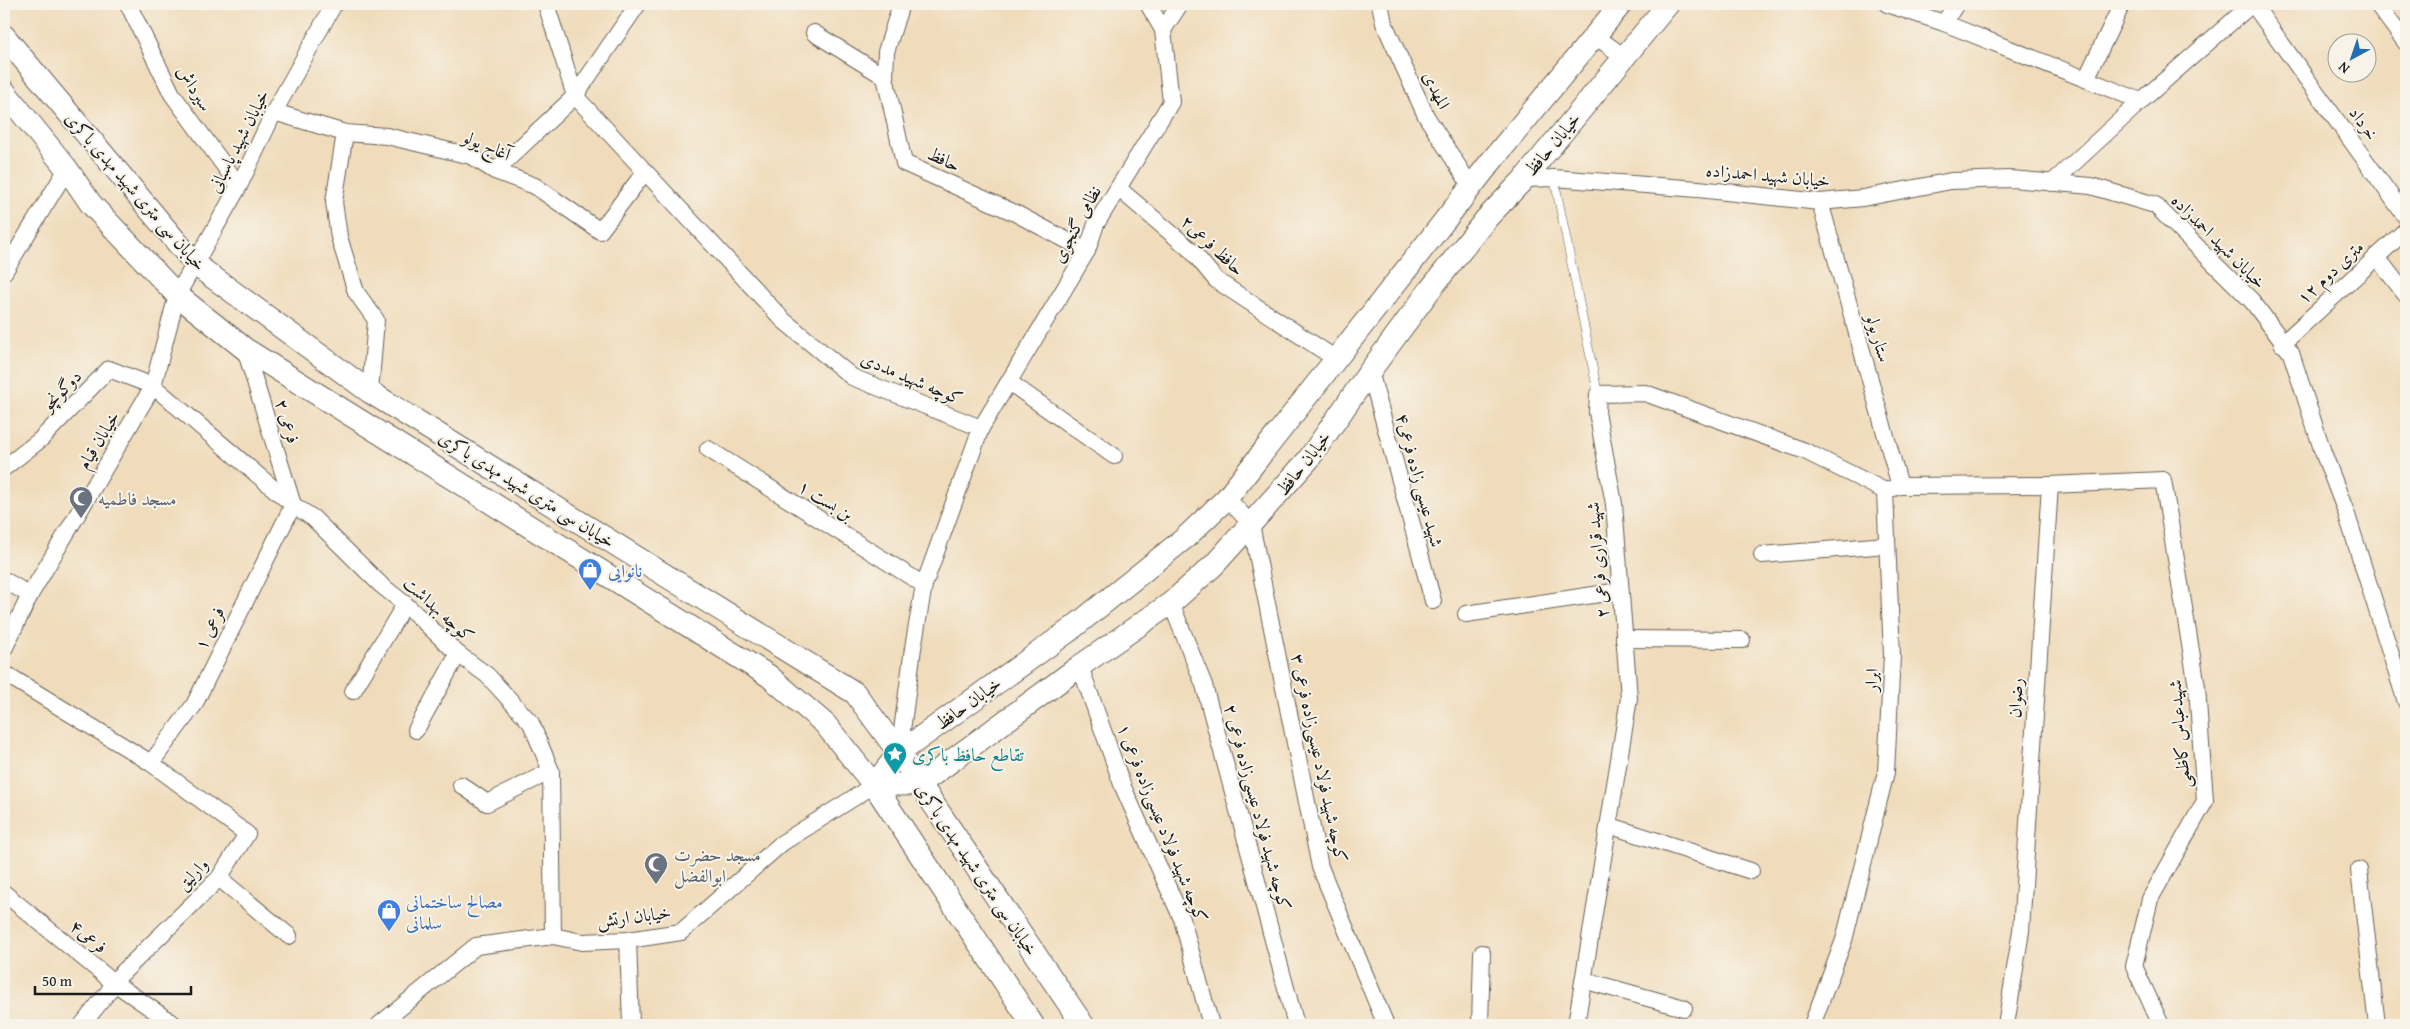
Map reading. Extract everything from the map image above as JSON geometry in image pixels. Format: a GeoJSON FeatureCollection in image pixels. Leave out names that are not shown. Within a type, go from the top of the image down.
{"type":"FeatureCollection","features":[{"type":"Feature","properties":{"kind":"main road","name":"خیابان حافظ"},"geometry":{"type":"LineString","coordinates":[[874,785],[899,753],[1070,630],[1185,538],[1227,498],[1594,35],[1621,4]]}},
{"type":"Feature","properties":{"kind":"main road","name":"خیابان حافظ"},"geometry":{"type":"LineString","coordinates":[[920,784],[1080,666],[1171,603],[1214,565],[1308,460],[1370,370],[1481,226],[1524,179],[1668,4]]}},
{"type":"Feature","properties":{"kind":"main road","name":"خیابان سی متری شهید مهدی باکری"},"geometry":{"type":"LineString","coordinates":[[4,36],[196,265],[370,392],[855,693],[899,753],[1083,1025]]}},
{"type":"Feature","properties":{"kind":"main road","name":"خیابان سی متری شهید مهدی باکری"},"geometry":{"type":"LineString","coordinates":[[4,91],[67,168],[91,204],[177,295],[245,349],[769,676],[825,724],[874,785],[1033,1025]]}},
{"type":"Feature","properties":{"kind":"main road"},"geometry":{"type":"LineString","coordinates":[[874,785],[920,784]]}},
{"type":"Feature","properties":{"kind":"street","name":"سیرداش"},"geometry":{"type":"LineString","coordinates":[[128,4],[172,94],[239,186]]}},
{"type":"Feature","properties":{"kind":"street","name":"خیابان شهید پاسبانی"},"geometry":{"type":"LineString","coordinates":[[177,295],[196,265],[239,186],[274,112],[334,4]]}},
{"type":"Feature","properties":{"kind":"street"},"geometry":{"type":"LineString","coordinates":[[546,4],[575,96]]}},
{"type":"Feature","properties":{"kind":"street"},"geometry":{"type":"LineString","coordinates":[[495,171],[575,96],[638,4]]}},
{"type":"Feature","properties":{"kind":"street","name":"حافظ"},"geometry":{"type":"LineString","coordinates":[[901,4],[886,52],[885,77],[904,163],[1014,213],[1087,250]]}},
{"type":"Feature","properties":{"kind":"street","name":"نظامی گنجوی"},"geometry":{"type":"LineString","coordinates":[[982,428],[1087,250],[1096,224],[1171,102],[1163,30],[1148,4]]}},
{"type":"Feature","properties":{"kind":"street"},"geometry":{"type":"LineString","coordinates":[[1163,30],[1180,4]]}},
{"type":"Feature","properties":{"kind":"street","name":"المهدی"},"geometry":{"type":"LineString","coordinates":[[1380,4],[1384,24],[1426,116],[1472,188]]}},
{"type":"Feature","properties":{"kind":"street"},"geometry":{"type":"LineString","coordinates":[[1887,4],[1944,23],[2141,101]]}},
{"type":"Feature","properties":{"kind":"street"},"geometry":{"type":"LineString","coordinates":[[1944,23],[1956,4]]}},
{"type":"Feature","properties":{"kind":"street"},"geometry":{"type":"LineString","coordinates":[[2086,79],[2122,4]]}},
{"type":"Feature","properties":{"kind":"street"},"geometry":{"type":"LineString","coordinates":[[2052,183],[2141,101],[2253,4]]}},
{"type":"Feature","properties":{"kind":"street","name":"خرداد"},"geometry":{"type":"LineString","coordinates":[[2253,4],[2406,217]]}},
{"type":"Feature","properties":{"kind":"street"},"geometry":{"type":"LineString","coordinates":[[2377,4],[2406,43]]}},
{"type":"Feature","properties":{"kind":"street"},"geometry":{"type":"LineString","coordinates":[[814,34],[885,77]]}},
{"type":"Feature","properties":{"kind":"street"},"geometry":{"type":"LineString","coordinates":[[1594,35],[1624,57]]}},
{"type":"Feature","properties":{"kind":"street","name":"کوچه شهید مددی"},"geometry":{"type":"LineString","coordinates":[[575,96],[644,173],[782,320],[852,377],[982,428]]}},
{"type":"Feature","properties":{"kind":"street","name":"آغاج یولو"},"geometry":{"type":"LineString","coordinates":[[274,112],[345,133],[387,136],[471,156],[495,171],[535,186],[600,231],[644,173]]}},
{"type":"Feature","properties":{"kind":"street"},"geometry":{"type":"LineString","coordinates":[[345,133],[334,202],[339,237],[356,292],[376,320],[370,392]]}},
{"type":"Feature","properties":{"kind":"street"},"geometry":{"type":"LineString","coordinates":[[4,269],[67,168]]}},
{"type":"Feature","properties":{"kind":"street","name":"خیابان شهید احمدزاده"},"geometry":{"type":"LineString","coordinates":[[1524,179],[1554,178],[1698,189],[1820,202],[1863,198],[1951,181],[2011,179],[2091,186],[2155,205],[2252,301],[2282,344],[2291,353],[2323,452],[2346,512],[2406,702]]}},
{"type":"Feature","properties":{"kind":"street","name":"حافظ فرعی۲"},"geometry":{"type":"LineString","coordinates":[[1118,188],[1192,251],[1216,280],[1336,359]]}},
{"type":"Feature","properties":{"kind":"street","name":"ستار یولو"},"geometry":{"type":"LineString","coordinates":[[1820,202],[1892,488]]}},
{"type":"Feature","properties":{"kind":"street","name":"۱۲ متری دوم"},"geometry":{"type":"LineString","coordinates":[[2282,344],[2406,230]]}},
{"type":"Feature","properties":{"kind":"street"},"geometry":{"type":"LineString","coordinates":[[2376,256],[2406,295]]}},
{"type":"Feature","properties":{"kind":"street","name":"خیابان قیام"},"geometry":{"type":"LineString","coordinates":[[4,648],[30,595],[153,386],[177,295]]}},
{"type":"Feature","properties":{"kind":"street","name":"فرعی ۲"},"geometry":{"type":"LineString","coordinates":[[245,349],[293,505]]}},
{"type":"Feature","properties":{"kind":"street","name":"دوگونچو"},"geometry":{"type":"LineString","coordinates":[[4,468],[40,440],[109,369],[153,386]]}},
{"type":"Feature","properties":{"kind":"street","name":"شهید عیسی زاده فرعی۴"},"geometry":{"type":"LineString","coordinates":[[1370,370],[1432,600]]}},
{"type":"Feature","properties":{"kind":"street"},"geometry":{"type":"LineString","coordinates":[[1009,382],[1114,456]]}},
{"type":"Feature","properties":{"kind":"street","name":"کوچه بهداشت"},"geometry":{"type":"LineString","coordinates":[[153,386],[293,505],[313,518],[381,585],[405,604],[458,654],[487,675],[530,723],[551,771],[553,936]]}},
{"type":"Feature","properties":{"kind":"street"},"geometry":{"type":"LineString","coordinates":[[1598,394],[1645,393],[1805,451],[1892,488],[2050,485]]}},
{"type":"Feature","properties":{"kind":"street","name":"شهید قراری فرعی ۲"},"geometry":{"type":"LineString","coordinates":[[1576,1025],[1629,698],[1614,504],[1597,412],[1598,394]]}},
{"type":"Feature","properties":{"kind":"street"},"geometry":{"type":"LineString","coordinates":[[899,753],[913,648],[924,585],[982,428]]}},
{"type":"Feature","properties":{"kind":"street","name":"بن بست ۱"},"geometry":{"type":"LineString","coordinates":[[708,449],[924,585]]}},
{"type":"Feature","properties":{"kind":"street","name":"شهیدعباس کاظمی"},"geometry":{"type":"LineString","coordinates":[[2050,485],[2162,480],[2197,687],[2205,801],[2150,899],[2134,966],[2161,1025]]}},
{"type":"Feature","properties":{"kind":"street","name":"رضوان"},"geometry":{"type":"LineString","coordinates":[[2006,1025],[2021,931],[2050,485]]}},
{"type":"Feature","properties":{"kind":"street","name":"ابرار"},"geometry":{"type":"LineString","coordinates":[[1812,1025],[1844,940],[1886,772],[1892,656],[1887,545],[1892,488]]}},
{"type":"Feature","properties":{"kind":"street"},"geometry":{"type":"LineString","coordinates":[[1227,498],[1251,524]]}},
{"type":"Feature","properties":{"kind":"street","name":"فرعی ۱"},"geometry":{"type":"LineString","coordinates":[[151,763],[194,704],[293,505]]}},
{"type":"Feature","properties":{"kind":"street","name":"کوچه شهید فولاد عیسی‌زاده فرعی ۳"},"geometry":{"type":"LineString","coordinates":[[1251,524],[1320,867],[1386,1025]]}},
{"type":"Feature","properties":{"kind":"street"},"geometry":{"type":"LineString","coordinates":[[1762,555],[1887,545]]}},
{"type":"Feature","properties":{"kind":"street"},"geometry":{"type":"LineString","coordinates":[[4,580],[30,595]]}},
{"type":"Feature","properties":{"kind":"street"},"geometry":{"type":"LineString","coordinates":[[1466,614],[1620,592]]}},
{"type":"Feature","properties":{"kind":"street","name":"کوچه شهید فولاد عیسی‌زاده فرعی ۲"},"geometry":{"type":"LineString","coordinates":[[1171,603],[1204,685],[1296,1025]]}},
{"type":"Feature","properties":{"kind":"street"},"geometry":{"type":"LineString","coordinates":[[353,691],[405,604]]}},
{"type":"Feature","properties":{"kind":"street"},"geometry":{"type":"LineString","coordinates":[[1624,639],[1742,640]]}},
{"type":"Feature","properties":{"kind":"street"},"geometry":{"type":"LineString","coordinates":[[416,730],[458,654]]}},
{"type":"Feature","properties":{"kind":"street","name":"کوچه شهید فولاد عیسی‌زاده فرعی ۱"},"geometry":{"type":"LineString","coordinates":[[1080,666],[1123,787],[1182,919],[1212,1025]]}},
{"type":"Feature","properties":{"kind":"street"},"geometry":{"type":"LineString","coordinates":[[4,673],[151,763]]}},
{"type":"Feature","properties":{"kind":"street","name":"وارلیق"},"geometry":{"type":"LineString","coordinates":[[82,1025],[113,982],[219,878],[247,834],[151,763]]}},
{"type":"Feature","properties":{"kind":"street"},"geometry":{"type":"LineString","coordinates":[[461,786],[487,803],[551,771]]}},
{"type":"Feature","properties":{"kind":"street","name":"خیابان ارتش"},"geometry":{"type":"LineString","coordinates":[[379,1025],[476,946],[553,936],[582,942],[628,940],[681,932],[782,843],[874,785]]}},
{"type":"Feature","properties":{"kind":"street"},"geometry":{"type":"LineString","coordinates":[[1608,825],[1750,871]]}},
{"type":"Feature","properties":{"kind":"street"},"geometry":{"type":"LineString","coordinates":[[2359,870],[2377,1025]]}},
{"type":"Feature","properties":{"kind":"street"},"geometry":{"type":"LineString","coordinates":[[219,878],[290,936]]}},
{"type":"Feature","properties":{"kind":"street","name":"فرعی۴"},"geometry":{"type":"LineString","coordinates":[[4,893],[113,982],[174,1025]]}},
{"type":"Feature","properties":{"kind":"street"},"geometry":{"type":"LineString","coordinates":[[628,940],[632,1025]]}},
{"type":"Feature","properties":{"kind":"street"},"geometry":{"type":"LineString","coordinates":[[1480,1025],[1482,953]]}},
{"type":"Feature","properties":{"kind":"street"},"geometry":{"type":"LineString","coordinates":[[1583,980],[1684,1008]]}},
{"type":"Feature","properties":{"kind":"lane"},"geometry":{"type":"LineString","coordinates":[[1554,178],[1598,394]]}},
{"type":"Feature","properties":{"kind":"place","name":"مسجد فاطمیه"},"geometry":{"type":"Point","coordinates":[81,519]}},
{"type":"Feature","properties":{"kind":"place","name":"نانوایی"},"geometry":{"type":"Point","coordinates":[590,591]}},
{"type":"Feature","properties":{"kind":"place","name":"تقاطع حافظ باکری"},"geometry":{"type":"Point","coordinates":[895,775]}},
{"type":"Feature","properties":{"kind":"place","name":"مسجد حضرت ابوالفضل"},"geometry":{"type":"Point","coordinates":[656,885]}},
{"type":"Feature","properties":{"kind":"place","name":"مصالح ساختمانی سلمانی"},"geometry":{"type":"Point","coordinates":[389,932]}}]}
